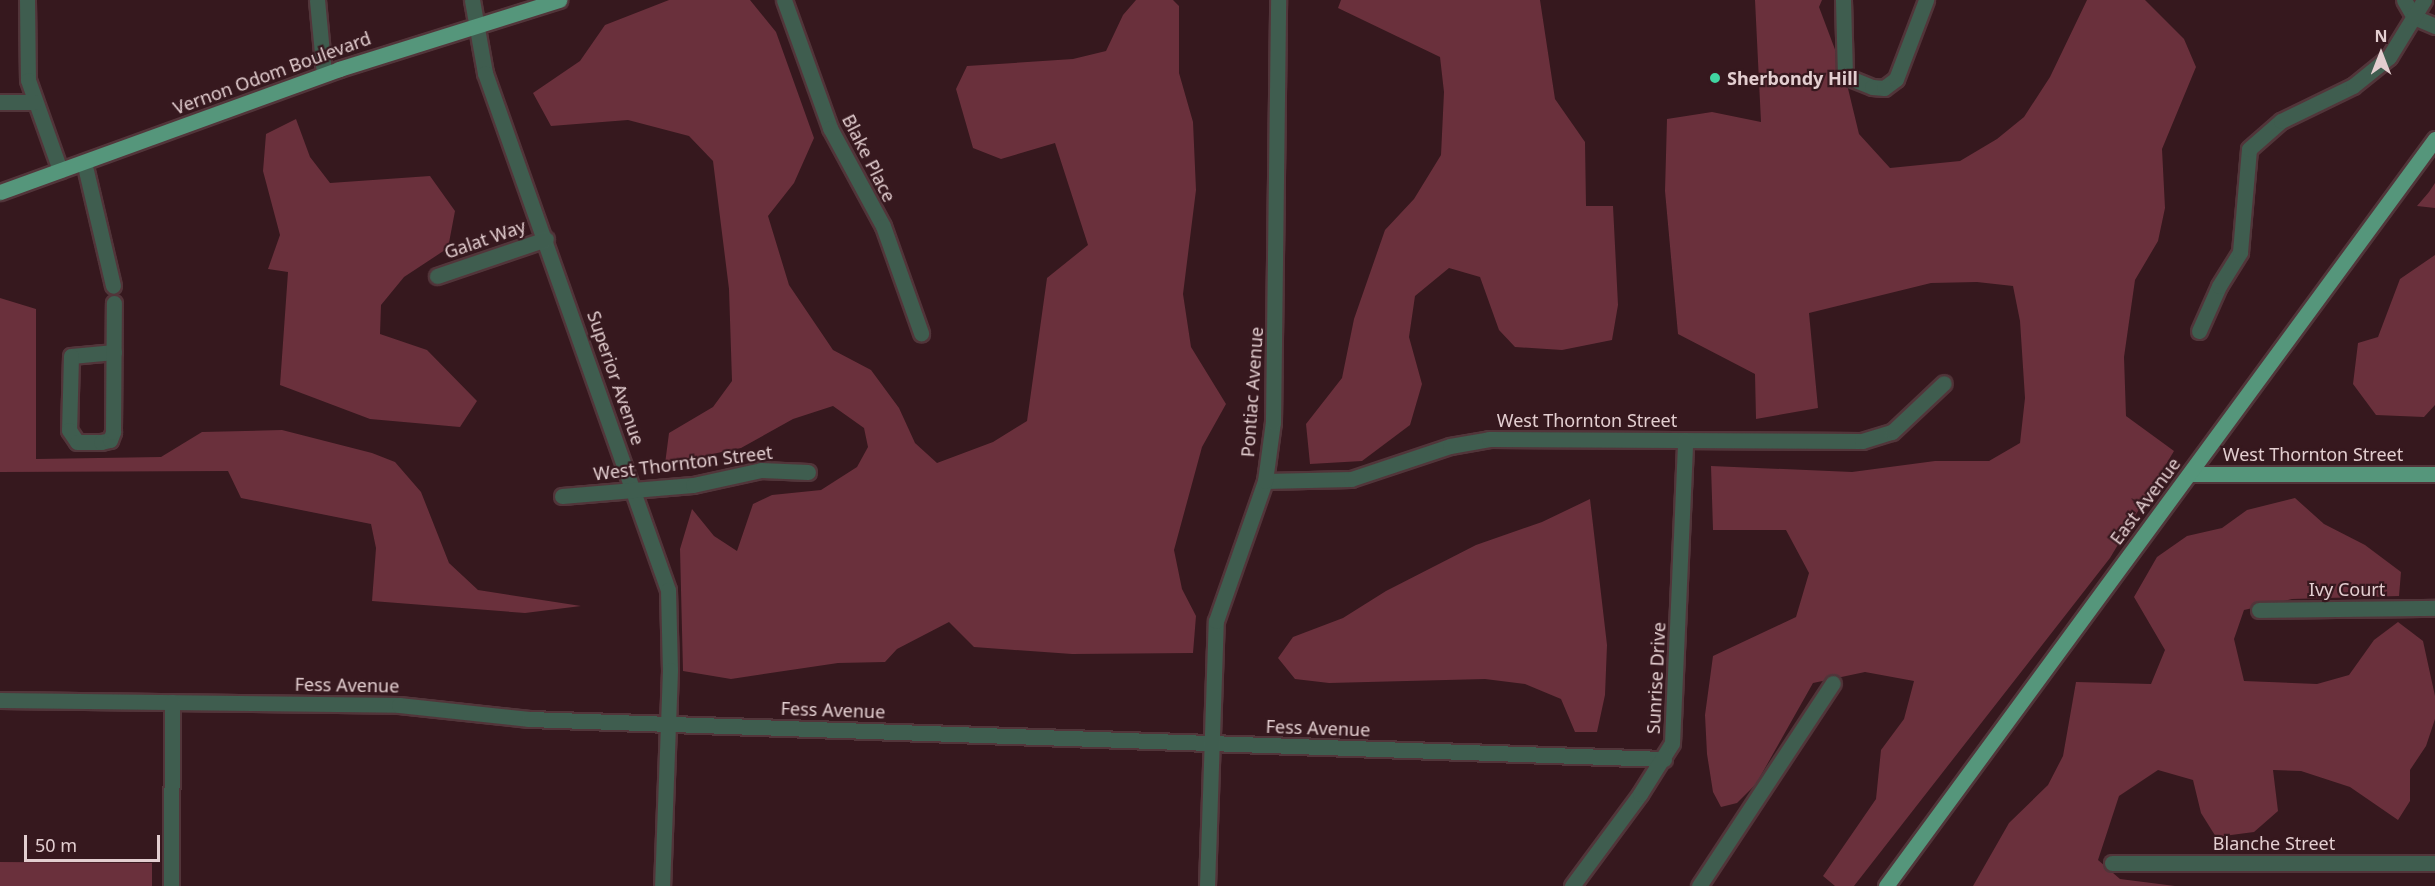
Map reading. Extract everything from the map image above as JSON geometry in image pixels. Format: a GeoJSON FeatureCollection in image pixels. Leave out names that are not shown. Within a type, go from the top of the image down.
{"type":"FeatureCollection","features":[{"type":"Feature","properties":{"kind":"main road","name":"Vernon Odom Boulevard"},"geometry":{"type":"LineString","coordinates":[[0,192],[324,74],[560,0]]}},
{"type":"Feature","properties":{"kind":"main road","name":"East Avenue"},"geometry":{"type":"LineString","coordinates":[[1886,886],[2435,139]]}},
{"type":"Feature","properties":{"kind":"main road","name":"West Thornton Street"},"geometry":{"type":"LineString","coordinates":[[2190,474],[2435,474]]}},
{"type":"Feature","properties":{"kind":"street"},"geometry":{"type":"LineString","coordinates":[[27,0],[26,52],[34,102],[60,170]]}},
{"type":"Feature","properties":{"kind":"street"},"geometry":{"type":"LineString","coordinates":[[317,0],[324,74]]}},
{"type":"Feature","properties":{"kind":"street","name":"Superior Avenue"},"geometry":{"type":"LineString","coordinates":[[472,0],[474,26],[485,73],[634,488],[671,606],[662,886]]}},
{"type":"Feature","properties":{"kind":"street","name":"Blake Place"},"geometry":{"type":"LineString","coordinates":[[784,0],[830,128],[883,226],[921,333]]}},
{"type":"Feature","properties":{"kind":"street","name":"Pontiac Avenue"},"geometry":{"type":"LineString","coordinates":[[1207,886],[1216,621],[1264,482],[1273,422],[1276,330],[1278,0]]}},
{"type":"Feature","properties":{"kind":"street"},"geometry":{"type":"LineString","coordinates":[[1843,0],[1845,76],[1872,87],[1884,88],[1896,79],[1926,0]]}},
{"type":"Feature","properties":{"kind":"street"},"geometry":{"type":"LineString","coordinates":[[2404,0],[2414,17],[2435,26]]}},
{"type":"Feature","properties":{"kind":"street"},"geometry":{"type":"LineString","coordinates":[[2199,331],[2219,286],[2240,252],[2249,148],[2281,121],[2354,86],[2389,57],[2424,0]]}},
{"type":"Feature","properties":{"kind":"street"},"geometry":{"type":"LineString","coordinates":[[0,102],[34,102]]}},
{"type":"Feature","properties":{"kind":"street"},"geometry":{"type":"LineString","coordinates":[[84,162],[113,286]]}},
{"type":"Feature","properties":{"kind":"street","name":"Galat Way"},"geometry":{"type":"LineString","coordinates":[[437,276],[546,239]]}},
{"type":"Feature","properties":{"kind":"street"},"geometry":{"type":"LineString","coordinates":[[114,303],[114,352],[113,432],[110,440],[77,442],[69,430],[71,356],[114,352]]}},
{"type":"Feature","properties":{"kind":"street","name":"West Thornton Street"},"geometry":{"type":"LineString","coordinates":[[1264,482],[1351,479],[1450,446],[1489,439],[1844,443],[1892,432],[1944,383]]}},
{"type":"Feature","properties":{"kind":"street","name":"Sunrise Drive"},"geometry":{"type":"LineString","coordinates":[[1572,886],[1664,759],[1672,743],[1676,718],[1685,440]]}},
{"type":"Feature","properties":{"kind":"street","name":"West Thornton Street"},"geometry":{"type":"LineString","coordinates":[[562,496],[634,488],[693,485],[761,470],[808,472]]}},
{"type":"Feature","properties":{"kind":"street","name":"Ivy Court"},"geometry":{"type":"LineString","coordinates":[[2259,610],[2435,608]]}},
{"type":"Feature","properties":{"kind":"street"},"geometry":{"type":"LineString","coordinates":[[1700,886],[1833,683]]}},
{"type":"Feature","properties":{"kind":"street","name":"Fess Avenue"},"geometry":{"type":"LineString","coordinates":[[0,700],[399,705],[529,719],[1664,759]]}},
{"type":"Feature","properties":{"kind":"street"},"geometry":{"type":"LineString","coordinates":[[171,886],[172,702]]}},
{"type":"Feature","properties":{"kind":"street","name":"Blanche Street"},"geometry":{"type":"LineString","coordinates":[[2112,863],[2435,863]]}},
{"type":"Feature","properties":{"kind":"shaded area"},"geometry":{"type":"Polygon","coordinates":[[[669,0],[750,0],[776,32],[814,138],[794,183],[768,216],[789,285],[833,350],[871,370],[899,408],[915,443],[937,463],[993,442],[1027,421],[1047,278],[1088,245],[1055,143],[1001,159],[973,148],[956,89],[967,66],[1073,59],[1106,51],[1123,15],[1136,0],[1173,0],[1179,6],[1179,73],[1193,122],[1196,190],[1183,294],[1191,347],[1226,404],[1202,447],[1174,550],[1182,589],[1196,616],[1193,653],[1072,654],[974,647],[949,622],[897,649],[885,662],[838,663],[731,679],[683,671],[680,549],[692,509],[714,536],[737,551],[753,504],[772,495],[821,490],[857,467],[868,447],[864,428],[833,406],[793,419],[741,448],[665,464],[669,433],[713,407],[732,381],[729,289],[713,161],[689,136],[628,120],[551,126],[533,93],[580,61],[605,25],[669,0]]]}},
{"type":"Feature","properties":{"kind":"shaded area"},"geometry":{"type":"Polygon","coordinates":[[[1341,0],[1540,0],[1555,99],[1585,142],[1586,206],[1613,206],[1618,305],[1612,340],[1562,350],[1515,347],[1499,330],[1480,277],[1449,268],[1415,296],[1409,337],[1422,384],[1410,425],[1362,461],[1310,464],[1306,424],[1342,378],[1354,319],[1385,230],[1414,199],[1441,155],[1444,92],[1440,57],[1338,8],[1341,0]]]}},
{"type":"Feature","properties":{"kind":"shaded area"},"geometry":{"type":"Polygon","coordinates":[[[1755,0],[1822,0],[1819,7],[1845,76],[1859,134],[1890,168],[1960,161],[1997,139],[2024,117],[2050,77],[2087,0],[2145,0],[2184,39],[2196,67],[2162,149],[2165,208],[2158,241],[2135,280],[2124,357],[2126,416],[2174,451],[2110,558],[1854,886],[1835,886],[1823,876],[1876,799],[1881,750],[1904,719],[1914,681],[1865,672],[1813,683],[1756,784],[1737,803],[1721,807],[1713,792],[1707,754],[1705,715],[1713,656],[1796,617],[1809,573],[1786,530],[1713,530],[1711,466],[1852,472],[1935,461],[1989,461],[2020,443],[2025,398],[2020,321],[2013,286],[1977,282],[1931,283],[1809,313],[1818,408],[1756,419],[1755,374],[1678,334],[1665,191],[1667,119],[1712,112],[1761,122],[1755,0]]]}},
{"type":"Feature","properties":{"kind":"shaded area"},"geometry":{"type":"Polygon","coordinates":[[[296,119],[310,157],[330,183],[430,176],[455,211],[448,248],[404,277],[381,305],[380,334],[427,350],[477,401],[460,427],[370,419],[280,385],[288,272],[268,269],[280,235],[263,171],[266,134],[296,119]]]}},
{"type":"Feature","properties":{"kind":"shaded area"},"geometry":{"type":"Polygon","coordinates":[[[2435,183],[2435,208],[2417,206],[2429,192],[2435,183]]]}},
{"type":"Feature","properties":{"kind":"shaded area"},"geometry":{"type":"Polygon","coordinates":[[[2435,255],[2435,405],[2424,417],[2376,415],[2353,384],[2358,343],[2378,337],[2400,279],[2435,255]]]}},
{"type":"Feature","properties":{"kind":"shaded area"},"geometry":{"type":"Polygon","coordinates":[[[0,298],[36,309],[36,459],[161,457],[202,432],[282,430],[372,453],[395,462],[421,492],[449,563],[478,590],[581,606],[525,613],[372,601],[376,548],[371,524],[241,498],[228,471],[0,472],[0,298]]]}},
{"type":"Feature","properties":{"kind":"shaded area"},"geometry":{"type":"Polygon","coordinates":[[[2295,498],[2324,524],[2365,545],[2401,572],[2399,596],[2292,599],[2244,610],[2234,639],[2244,681],[2317,684],[2349,675],[2374,640],[2398,622],[2423,641],[2435,696],[2435,719],[2426,746],[2410,770],[2410,801],[2398,820],[2350,787],[2301,771],[2273,770],[2278,811],[2254,832],[2216,837],[2201,813],[2193,780],[2158,770],[2119,796],[2098,860],[2120,879],[2175,886],[1973,886],[2009,823],[2048,785],[2063,756],[2076,682],[2151,684],[2165,650],[2134,597],[2157,557],[2187,536],[2222,528],[2247,510],[2295,498]]]}},
{"type":"Feature","properties":{"kind":"shaded area"},"geometry":{"type":"Polygon","coordinates":[[[1590,499],[1607,645],[1605,695],[1597,732],[1575,732],[1561,699],[1525,684],[1485,679],[1329,683],[1295,679],[1278,658],[1293,637],[1343,618],[1386,591],[1476,545],[1542,522],[1590,499]]]}},
{"type":"Feature","properties":{"kind":"shaded area"},"geometry":{"type":"Polygon","coordinates":[[[0,862],[152,863],[152,886],[0,886],[0,862]]]}},
{"type":"Feature","properties":{"kind":"place","name":"Sherbondy Hill"},"geometry":{"type":"Point","coordinates":[1715,78]}}]}
